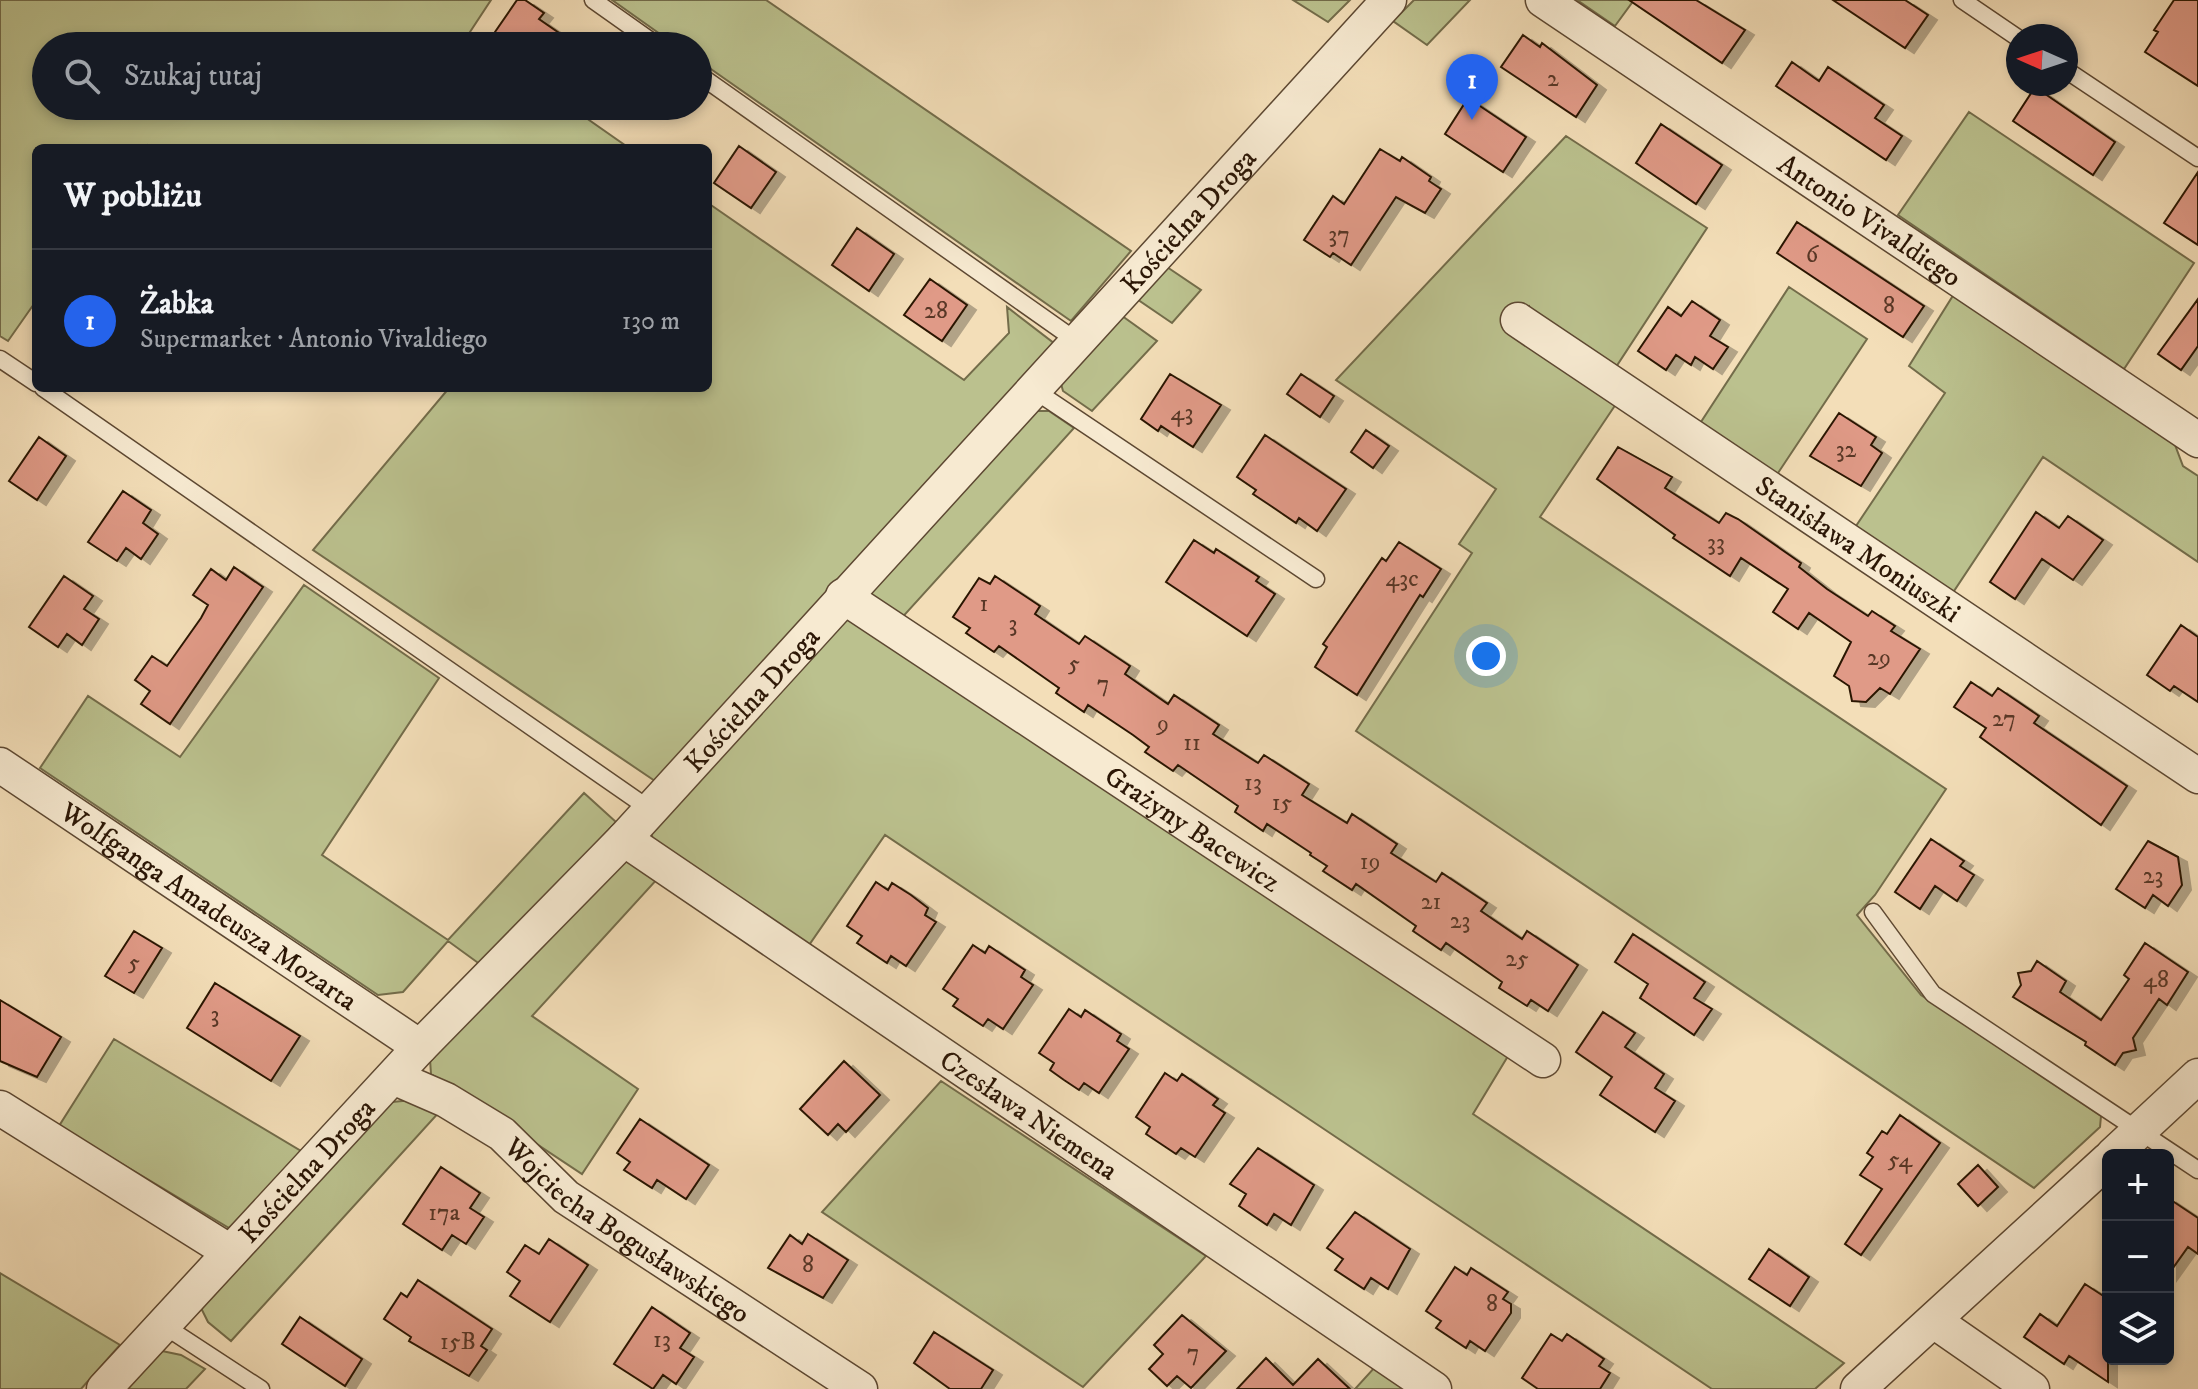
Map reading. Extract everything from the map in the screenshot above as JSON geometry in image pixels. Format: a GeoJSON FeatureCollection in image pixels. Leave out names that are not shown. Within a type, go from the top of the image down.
{"type":"FeatureCollection","features":[{"type":"Feature","properties":{"kind":"street","name":"Kościelna Droga"},"geometry":{"type":"LineString","coordinates":[[104,1389],[420,1047],[624,839],[648,808],[1389,0]]}},
{"type":"Feature","properties":{"kind":"street","name":"Antonio Vivaldiego"},"geometry":{"type":"LineString","coordinates":[[1543,0],[2198,440]]}},
{"type":"Feature","properties":{"kind":"street","name":"Stanisława Moniuszki"},"geometry":{"type":"LineString","coordinates":[[1518,320],[2198,776]]}},
{"type":"Feature","properties":{"kind":"street","name":"Grażyny Bacewicz"},"geometry":{"type":"LineString","coordinates":[[843,596],[1543,1060]]}},
{"type":"Feature","properties":{"kind":"street","name":"Wolfganga Amadeusza Mozarta"},"geometry":{"type":"LineString","coordinates":[[0,765],[420,1047]]}},
{"type":"Feature","properties":{"kind":"street","name":"Czesława Niemena"},"geometry":{"type":"LineString","coordinates":[[624,839],[1434,1389]]}},
{"type":"Feature","properties":{"kind":"street"},"geometry":{"type":"LineString","coordinates":[[2119,1149],[2198,1076]]}},
{"type":"Feature","properties":{"kind":"street","name":"Wojciecha Bogusławskiego"},"geometry":{"type":"LineString","coordinates":[[393,1077],[446,1100],[502,1134],[566,1197],[860,1389]]}},
{"type":"Feature","properties":{"kind":"street"},"geometry":{"type":"LineString","coordinates":[[0,1108],[230,1252]]}},
{"type":"Feature","properties":{"kind":"street"},"geometry":{"type":"LineString","coordinates":[[1858,1389],[2102,1166]]}},
{"type":"Feature","properties":{"kind":"street"},"geometry":{"type":"LineString","coordinates":[[1934,1321],[2032,1389]]}},
{"type":"Feature","properties":{"kind":"lane"},"geometry":{"type":"LineString","coordinates":[[593,0],[638,32]]}},
{"type":"Feature","properties":{"kind":"lane"},"geometry":{"type":"LineString","coordinates":[[1962,0],[2006,30]]}},
{"type":"Feature","properties":{"kind":"lane"},"geometry":{"type":"LineString","coordinates":[[2078,78],[2198,158]]}},
{"type":"Feature","properties":{"kind":"lane"},"geometry":{"type":"LineString","coordinates":[[712,84],[1078,342]]}},
{"type":"Feature","properties":{"kind":"lane"},"geometry":{"type":"LineString","coordinates":[[0,359],[32,380]]}},
{"type":"Feature","properties":{"kind":"lane"},"geometry":{"type":"LineString","coordinates":[[1034,390],[1316,579]]}},
{"type":"Feature","properties":{"kind":"lane"},"geometry":{"type":"LineString","coordinates":[[49,392],[648,808]]}},
{"type":"Feature","properties":{"kind":"lane"},"geometry":{"type":"LineString","coordinates":[[1873,912],[1933,994],[2198,1170]]}},
{"type":"Feature","properties":{"kind":"lane"},"geometry":{"type":"LineString","coordinates":[[163,1325],[261,1389]]}},
{"type":"Feature","properties":{"kind":"green space"},"geometry":{"type":"Polygon","coordinates":[[[0,0],[491,0],[470,32],[32,32],[32,120],[589,120],[623,144],[32,144],[32,307],[8,341],[0,336],[0,0]]]}},
{"type":"Feature","properties":{"kind":"green space"},"geometry":{"type":"Polygon","coordinates":[[[612,0],[766,0],[1131,251],[1071,321],[712,70],[712,32],[657,32],[612,0]]]}},
{"type":"Feature","properties":{"kind":"green space"},"geometry":{"type":"Polygon","coordinates":[[[1293,0],[1350,0],[1328,22],[1293,0]]]}},
{"type":"Feature","properties":{"kind":"green space"},"geometry":{"type":"Polygon","coordinates":[[[1414,0],[1470,0],[1427,45],[1393,21],[1414,0]]]}},
{"type":"Feature","properties":{"kind":"green space"},"geometry":{"type":"Polygon","coordinates":[[[1577,0],[1634,0],[1615,26],[1577,0]]]}},
{"type":"Feature","properties":{"kind":"green space"},"geometry":{"type":"Polygon","coordinates":[[[1969,112],[2194,263],[2124,369],[1898,215],[1969,112]]]}},
{"type":"Feature","properties":{"kind":"green space"},"geometry":{"type":"Polygon","coordinates":[[[1566,136],[1707,228],[1614,370],[1529,313],[1529,306],[1504,313],[1616,404],[1540,517],[1946,789],[1875,895],[1857,915],[1921,995],[2101,1116],[2100,1127],[2034,1188],[1356,731],[1472,553],[1459,544],[1496,489],[1336,380],[1566,136]]]}},
{"type":"Feature","properties":{"kind":"green space"},"geometry":{"type":"Polygon","coordinates":[[[712,206],[964,380],[1009,333],[1007,307],[1055,344],[655,781],[313,550],[446,392],[712,392],[712,206]]]}},
{"type":"Feature","properties":{"kind":"green space"},"geometry":{"type":"Polygon","coordinates":[[[1164,265],[1201,290],[1172,323],[1134,297],[1164,265]]]}},
{"type":"Feature","properties":{"kind":"green space"},"geometry":{"type":"Polygon","coordinates":[[[1789,287],[1867,339],[1776,476],[1699,425],[1789,287]]]}},
{"type":"Feature","properties":{"kind":"green space"},"geometry":{"type":"Polygon","coordinates":[[[1954,294],[2175,445],[2183,466],[2198,476],[2198,562],[2043,457],[1950,597],[1854,529],[1945,393],[1909,366],[1954,294]]]}},
{"type":"Feature","properties":{"kind":"green space"},"geometry":{"type":"Polygon","coordinates":[[[1118,313],[1157,341],[1092,411],[1063,391],[1060,380],[1118,313]]]}},
{"type":"Feature","properties":{"kind":"green space"},"geometry":{"type":"Polygon","coordinates":[[[1032,411],[1049,411],[1074,428],[899,621],[872,599],[872,581],[1032,411]]]}},
{"type":"Feature","properties":{"kind":"green space"},"geometry":{"type":"Polygon","coordinates":[[[304,585],[439,678],[322,855],[448,940],[584,793],[616,822],[481,965],[448,941],[403,992],[378,995],[40,768],[88,696],[180,757],[304,585]]]}},
{"type":"Feature","properties":{"kind":"green space"},"geometry":{"type":"Polygon","coordinates":[[[845,612],[1508,1056],[1473,1114],[1844,1363],[1815,1389],[1712,1389],[885,835],[807,948],[656,846],[650,831],[845,612]]]}},
{"type":"Feature","properties":{"kind":"green space"},"geometry":{"type":"Polygon","coordinates":[[[629,854],[660,876],[532,1016],[638,1089],[582,1174],[431,1074],[430,1059],[629,854]]]}},
{"type":"Feature","properties":{"kind":"green space"},"geometry":{"type":"Polygon","coordinates":[[[114,1039],[306,1154],[229,1228],[59,1126],[114,1039]]]}},
{"type":"Feature","properties":{"kind":"green space"},"geometry":{"type":"Polygon","coordinates":[[[941,1081],[1206,1256],[1083,1387],[822,1212],[941,1081]]]}},
{"type":"Feature","properties":{"kind":"green space"},"geometry":{"type":"Polygon","coordinates":[[[413,1100],[442,1109],[231,1341],[208,1322],[201,1308],[392,1102],[413,1100]]]}},
{"type":"Feature","properties":{"kind":"green space"},"geometry":{"type":"Polygon","coordinates":[[[0,1273],[120,1345],[81,1389],[0,1389],[0,1273]]]}},
{"type":"Feature","properties":{"kind":"green space"},"geometry":{"type":"Polygon","coordinates":[[[162,1351],[181,1355],[205,1369],[186,1389],[127,1389],[162,1351]]]}},
{"type":"Feature","properties":{"kind":"green space"},"geometry":{"type":"Polygon","coordinates":[[[1375,1367],[1408,1389],[1355,1389],[1375,1367]]]}},
{"type":"Feature","properties":{"kind":"building"},"geometry":{"type":"Polygon","coordinates":[[[517,0],[525,0],[544,13],[539,19],[558,32],[495,32],[517,0]]]}},
{"type":"Feature","properties":{"kind":"building"},"geometry":{"type":"Polygon","coordinates":[[[1629,0],[1696,0],[1745,30],[1722,63],[1629,0]]]}},
{"type":"Feature","properties":{"kind":"building"},"geometry":{"type":"Polygon","coordinates":[[[1833,0],[1905,0],[1928,15],[1905,48],[1833,0]]]}},
{"type":"Feature","properties":{"kind":"building"},"geometry":{"type":"Polygon","coordinates":[[[2174,0],[2198,0],[2198,86],[2145,52],[2158,32],[2154,30],[2174,0]]]}},
{"type":"Feature","properties":{"kind":"building"},"geometry":{"type":"Polygon","coordinates":[[[1523,35],[1540,47],[1542,43],[1597,85],[1576,117],[1501,67],[1523,35]]]}},
{"type":"Feature","properties":{"kind":"building"},"geometry":{"type":"Polygon","coordinates":[[[1792,62],[1819,81],[1828,67],[1884,105],[1875,118],[1902,136],[1886,160],[1776,86],[1792,62]]]}},
{"type":"Feature","properties":{"kind":"building"},"geometry":{"type":"Polygon","coordinates":[[[2029,96],[2048,96],[2115,142],[2093,175],[2013,121],[2029,96]]]}},
{"type":"Feature","properties":{"kind":"building"},"geometry":{"type":"Polygon","coordinates":[[[1468,98],[1526,137],[1503,172],[1445,134],[1468,98]]]}},
{"type":"Feature","properties":{"kind":"building"},"geometry":{"type":"Polygon","coordinates":[[[1661,124],[1722,165],[1696,204],[1636,163],[1661,124]]]}},
{"type":"Feature","properties":{"kind":"building"},"geometry":{"type":"Polygon","coordinates":[[[739,146],[776,172],[751,208],[714,183],[739,146]]]}},
{"type":"Feature","properties":{"kind":"building"},"geometry":{"type":"Polygon","coordinates":[[[1380,149],[1400,161],[1402,157],[1431,177],[1429,181],[1441,189],[1425,213],[1396,197],[1351,265],[1333,253],[1330,257],[1304,240],[1333,196],[1344,204],[1380,149]]]}},
{"type":"Feature","properties":{"kind":"building"},"geometry":{"type":"Polygon","coordinates":[[[2198,172],[2198,245],[2164,223],[2198,172]]]}},
{"type":"Feature","properties":{"kind":"building"},"geometry":{"type":"Polygon","coordinates":[[[1797,222],[1924,306],[1903,337],[1777,253],[1797,222]]]}},
{"type":"Feature","properties":{"kind":"building"},"geometry":{"type":"Polygon","coordinates":[[[857,228],[894,254],[869,291],[832,265],[857,228]]]}},
{"type":"Feature","properties":{"kind":"building"},"geometry":{"type":"Polygon","coordinates":[[[930,279],[967,305],[942,341],[904,315],[930,279]]]}},
{"type":"Feature","properties":{"kind":"building"},"geometry":{"type":"Polygon","coordinates":[[[2198,299],[2198,346],[2181,370],[2158,354],[2198,299]]]}},
{"type":"Feature","properties":{"kind":"building"},"geometry":{"type":"Polygon","coordinates":[[[1692,301],[1720,320],[1710,336],[1728,347],[1713,369],[1695,357],[1691,365],[1676,355],[1666,370],[1638,351],[1668,307],[1681,316],[1692,301]]]}},
{"type":"Feature","properties":{"kind":"building"},"geometry":{"type":"Polygon","coordinates":[[[1170,374],[1221,405],[1193,447],[1161,426],[1158,431],[1141,419],[1170,374]]]}},
{"type":"Feature","properties":{"kind":"building"},"geometry":{"type":"Polygon","coordinates":[[[1301,374],[1334,396],[1320,417],[1287,394],[1301,374]]]}},
{"type":"Feature","properties":{"kind":"building"},"geometry":{"type":"Polygon","coordinates":[[[1839,413],[1876,437],[1871,445],[1882,453],[1861,486],[1810,456],[1839,413]]]}},
{"type":"Feature","properties":{"kind":"building"},"geometry":{"type":"Polygon","coordinates":[[[1366,430],[1389,446],[1373,468],[1351,452],[1366,430]]]}},
{"type":"Feature","properties":{"kind":"building"},"geometry":{"type":"Polygon","coordinates":[[[1265,435],[1346,489],[1317,531],[1299,518],[1296,523],[1253,494],[1256,490],[1237,477],[1265,435]]]}},
{"type":"Feature","properties":{"kind":"building"},"geometry":{"type":"Polygon","coordinates":[[[39,437],[66,456],[37,500],[9,481],[39,437]]]}},
{"type":"Feature","properties":{"kind":"building"},"geometry":{"type":"Polygon","coordinates":[[[1618,447],[1672,477],[1665,488],[1719,523],[1726,513],[1738,519],[1801,563],[1799,567],[1827,589],[1868,616],[1872,611],[1895,626],[1891,631],[1920,649],[1890,694],[1880,688],[1866,702],[1852,701],[1849,686],[1834,676],[1851,642],[1809,613],[1798,629],[1773,612],[1788,589],[1741,558],[1730,576],[1673,538],[1675,535],[1597,479],[1618,447]]]}},
{"type":"Feature","properties":{"kind":"building"},"geometry":{"type":"Polygon","coordinates":[[[123,491],[151,510],[143,523],[158,534],[141,559],[126,548],[117,561],[88,542],[123,491]]]}},
{"type":"Feature","properties":{"kind":"building"},"geometry":{"type":"Polygon","coordinates":[[[2036,512],[2059,528],[2068,516],[2103,540],[2073,580],[2042,559],[2015,599],[1990,582],[2036,512]]]}},
{"type":"Feature","properties":{"kind":"building"},"geometry":{"type":"Polygon","coordinates":[[[1194,540],[1214,553],[1216,549],[1259,577],[1256,581],[1275,594],[1247,636],[1166,582],[1194,540]]]}},
{"type":"Feature","properties":{"kind":"building"},"geometry":{"type":"Polygon","coordinates":[[[1399,542],[1441,569],[1423,597],[1420,595],[1357,695],[1315,667],[1327,647],[1323,644],[1382,558],[1386,561],[1399,542]]]}},
{"type":"Feature","properties":{"kind":"building"},"geometry":{"type":"Polygon","coordinates":[[[234,567],[263,587],[170,724],[141,704],[150,691],[135,680],[152,656],[167,666],[201,618],[208,605],[193,595],[211,569],[226,580],[234,567]]]}},
{"type":"Feature","properties":{"kind":"building"},"geometry":{"type":"Polygon","coordinates":[[[64,576],[93,596],[84,609],[99,619],[82,645],[67,634],[58,647],[29,627],[64,576]]]}},
{"type":"Feature","properties":{"kind":"building"},"geometry":{"type":"Polygon","coordinates":[[[995,576],[1040,606],[1035,614],[1079,644],[1085,636],[1130,666],[1125,674],[1168,704],[1174,695],[1219,725],[1213,734],[1258,763],[1264,755],[1309,784],[1302,795],[1347,823],[1352,814],[1397,844],[1391,853],[1436,882],[1442,873],[1487,903],[1481,911],[1522,939],[1527,931],[1578,965],[1548,1011],[1531,1000],[1527,1006],[1499,988],[1502,982],[1446,943],[1441,950],[1413,931],[1416,926],[1356,884],[1352,890],[1323,871],[1327,866],[1311,853],[1267,824],[1263,831],[1235,812],[1238,806],[1178,765],[1173,771],[1145,752],[1149,747],[1088,705],[1084,712],[1056,693],[1059,688],[999,646],[994,652],[966,633],[970,628],[953,617],[979,578],[990,584],[995,576]]]}},
{"type":"Feature","properties":{"kind":"building"},"geometry":{"type":"Polygon","coordinates":[[[2181,625],[2198,637],[2198,702],[2174,686],[2170,691],[2147,675],[2181,625]]]}},
{"type":"Feature","properties":{"kind":"building"},"geometry":{"type":"Polygon","coordinates":[[[1971,682],[1992,696],[1998,688],[2039,716],[2034,723],[2127,786],[2101,825],[1980,737],[1986,728],[1954,707],[1971,682]]]}},
{"type":"Feature","properties":{"kind":"building"},"geometry":{"type":"Polygon","coordinates":[[[1931,839],[1964,861],[1960,866],[1974,875],[1957,901],[1935,886],[1920,909],[1895,892],[1931,839]]]}},
{"type":"Feature","properties":{"kind":"building"},"geometry":{"type":"Polygon","coordinates":[[[2148,841],[2178,857],[2182,885],[2168,906],[2153,895],[2145,908],[2116,889],[2148,841]]]}},
{"type":"Feature","properties":{"kind":"building"},"geometry":{"type":"Polygon","coordinates":[[[876,882],[888,890],[892,883],[911,895],[928,908],[925,915],[936,922],[906,966],[891,956],[887,963],[857,943],[862,936],[847,926],[876,882]]]}},
{"type":"Feature","properties":{"kind":"building"},"geometry":{"type":"Polygon","coordinates":[[[134,931],[162,948],[134,993],[105,976],[134,931]]]}},
{"type":"Feature","properties":{"kind":"building"},"geometry":{"type":"Polygon","coordinates":[[[1633,934],[1705,982],[1694,998],[1712,1009],[1694,1035],[1640,998],[1648,984],[1615,962],[1633,934]]]}},
{"type":"Feature","properties":{"kind":"building"},"geometry":{"type":"Polygon","coordinates":[[[2145,943],[2188,972],[2167,1005],[2159,999],[2133,1038],[2136,1050],[2123,1053],[2115,1065],[2085,1045],[2086,1042],[2013,997],[2021,985],[2018,973],[2031,971],[2037,961],[2066,981],[2060,992],[2101,1020],[2129,979],[2124,975],[2145,943]]]}},
{"type":"Feature","properties":{"kind":"building"},"geometry":{"type":"Polygon","coordinates":[[[973,945],[985,953],[989,946],[1025,970],[1021,977],[1033,985],[1003,1029],[988,1019],[983,1026],[953,1006],[958,999],[943,989],[973,945]]]}},
{"type":"Feature","properties":{"kind":"building"},"geometry":{"type":"Polygon","coordinates":[[[215,983],[300,1036],[271,1081],[187,1028],[215,983]]]}},
{"type":"Feature","properties":{"kind":"building"},"geometry":{"type":"Polygon","coordinates":[[[0,1000],[61,1037],[37,1077],[0,1061],[0,1000]]]}},
{"type":"Feature","properties":{"kind":"building"},"geometry":{"type":"Polygon","coordinates":[[[1069,1009],[1081,1017],[1085,1010],[1121,1034],[1117,1041],[1129,1049],[1099,1093],[1084,1083],[1079,1090],[1064,1080],[1050,1070],[1054,1063],[1039,1053],[1069,1009]]]}},
{"type":"Feature","properties":{"kind":"building"},"geometry":{"type":"Polygon","coordinates":[[[1603,1012],[1635,1033],[1625,1047],[1664,1074],[1655,1088],[1675,1101],[1655,1132],[1600,1095],[1612,1077],[1576,1052],[1603,1012]]]}},
{"type":"Feature","properties":{"kind":"building"},"geometry":{"type":"Polygon","coordinates":[[[844,1061],[880,1095],[846,1132],[838,1124],[828,1135],[800,1109],[844,1061]]]}},
{"type":"Feature","properties":{"kind":"building"},"geometry":{"type":"Polygon","coordinates":[[[1165,1073],[1177,1081],[1182,1074],[1218,1099],[1213,1105],[1225,1113],[1195,1157],[1181,1148],[1176,1154],[1146,1134],[1150,1127],[1136,1117],[1165,1073]]]}},
{"type":"Feature","properties":{"kind":"building"},"geometry":{"type":"Polygon","coordinates":[[[1900,1115],[1940,1143],[1861,1255],[1845,1244],[1882,1189],[1860,1175],[1873,1157],[1867,1153],[1882,1131],[1887,1134],[1900,1115]]]}},
{"type":"Feature","properties":{"kind":"building"},"geometry":{"type":"Polygon","coordinates":[[[640,1119],[709,1165],[686,1199],[657,1180],[652,1188],[624,1170],[630,1162],[617,1153],[640,1119]]]}},
{"type":"Feature","properties":{"kind":"building"},"geometry":{"type":"Polygon","coordinates":[[[1258,1148],[1314,1185],[1291,1225],[1274,1214],[1267,1225],[1239,1206],[1246,1194],[1230,1184],[1258,1148]]]}},
{"type":"Feature","properties":{"kind":"building"},"geometry":{"type":"Polygon","coordinates":[[[1978,1165],[1998,1187],[1978,1206],[1958,1184],[1978,1165]]]}},
{"type":"Feature","properties":{"kind":"building"},"geometry":{"type":"Polygon","coordinates":[[[441,1167],[480,1193],[470,1208],[484,1217],[466,1244],[452,1235],[442,1250],[403,1224],[441,1167]]]}},
{"type":"Feature","properties":{"kind":"building"},"geometry":{"type":"Polygon","coordinates":[[[2174,1202],[2198,1218],[2198,1254],[2188,1247],[2174,1267],[2174,1202]]]}},
{"type":"Feature","properties":{"kind":"building"},"geometry":{"type":"Polygon","coordinates":[[[1355,1212],[1410,1249],[1388,1289],[1371,1278],[1364,1289],[1335,1270],[1343,1259],[1327,1248],[1355,1212]]]}},
{"type":"Feature","properties":{"kind":"building"},"geometry":{"type":"Polygon","coordinates":[[[808,1234],[848,1260],[823,1298],[768,1268],[790,1235],[802,1244],[808,1234]]]}},
{"type":"Feature","properties":{"kind":"building"},"geometry":{"type":"Polygon","coordinates":[[[549,1239],[588,1265],[550,1322],[510,1296],[520,1281],[507,1272],[525,1245],[539,1254],[549,1239]]]}},
{"type":"Feature","properties":{"kind":"building"},"geometry":{"type":"Polygon","coordinates":[[[1769,1249],[1809,1277],[1790,1306],[1749,1279],[1769,1249]]]}},
{"type":"Feature","properties":{"kind":"building"},"geometry":{"type":"Polygon","coordinates":[[[1455,1267],[1467,1275],[1471,1268],[1508,1292],[1503,1299],[1511,1304],[1511,1313],[1485,1351],[1470,1341],[1466,1348],[1436,1328],[1441,1321],[1426,1311],[1455,1267]]]}},
{"type":"Feature","properties":{"kind":"building"},"geometry":{"type":"Polygon","coordinates":[[[418,1280],[492,1329],[481,1346],[487,1350],[469,1376],[409,1341],[411,1337],[384,1319],[401,1293],[407,1297],[418,1280]]]}},
{"type":"Feature","properties":{"kind":"building"},"geometry":{"type":"Polygon","coordinates":[[[2085,1284],[2102,1295],[2102,1365],[2108,1365],[2108,1382],[2069,1356],[2064,1364],[2024,1337],[2040,1314],[2057,1326],[2085,1284]]]}},
{"type":"Feature","properties":{"kind":"building"},"geometry":{"type":"Polygon","coordinates":[[[652,1307],[690,1333],[680,1348],[694,1357],[676,1384],[663,1375],[653,1389],[614,1364],[652,1307]]]}},
{"type":"Feature","properties":{"kind":"building"},"geometry":{"type":"Polygon","coordinates":[[[1182,1315],[1226,1351],[1191,1388],[1177,1376],[1167,1386],[1149,1369],[1163,1354],[1154,1345],[1182,1315]]]}},
{"type":"Feature","properties":{"kind":"building"},"geometry":{"type":"Polygon","coordinates":[[[300,1317],[362,1359],[345,1386],[282,1344],[300,1317]]]}},
{"type":"Feature","properties":{"kind":"building"},"geometry":{"type":"Polygon","coordinates":[[[934,1332],[993,1370],[981,1389],[950,1389],[914,1363],[934,1332]]]}},
{"type":"Feature","properties":{"kind":"building"},"geometry":{"type":"Polygon","coordinates":[[[1551,1334],[1562,1341],[1567,1334],[1604,1359],[1599,1366],[1610,1373],[1600,1389],[1538,1389],[1522,1378],[1551,1334]]]}},
{"type":"Feature","properties":{"kind":"building"},"geometry":{"type":"Polygon","coordinates":[[[1266,1358],[1293,1385],[1318,1359],[1350,1389],[1237,1389],[1266,1358]]]}},
{"type":"Feature","properties":{"kind":"place","name":"Żabka"},"geometry":{"type":"Point","coordinates":[1472,120]}}]}
